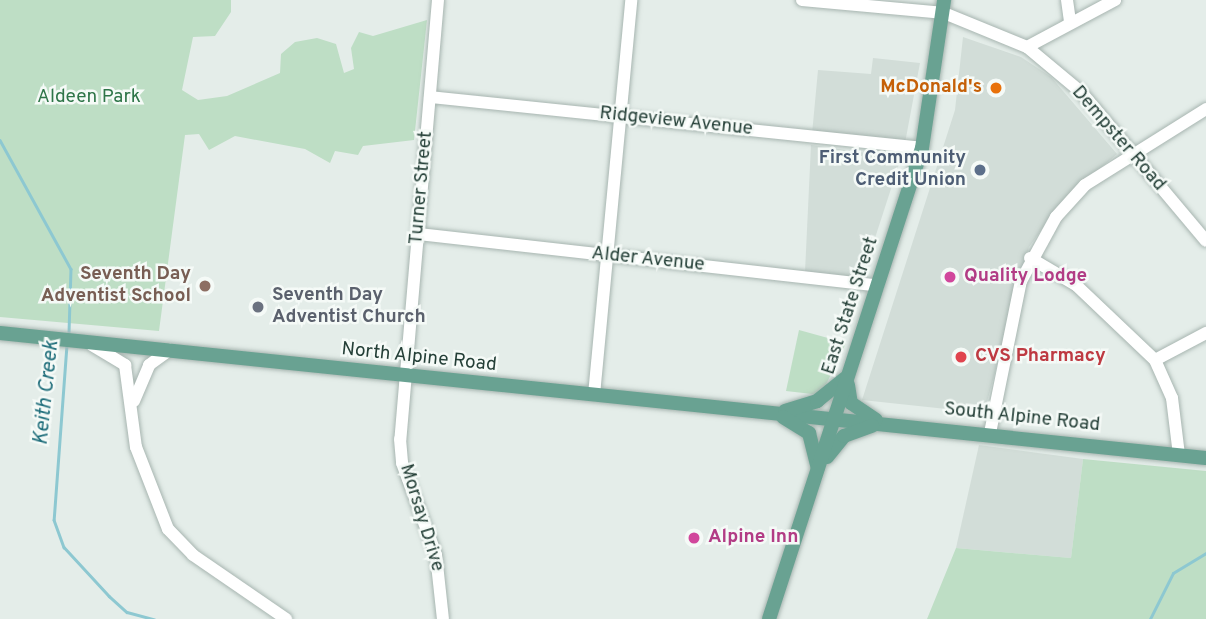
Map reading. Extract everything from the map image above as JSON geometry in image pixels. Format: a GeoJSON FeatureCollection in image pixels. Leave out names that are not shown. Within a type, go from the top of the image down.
{"type":"FeatureCollection","features":[{"type":"Feature","properties":{"kind":"main road","name":"East State Street"},"geometry":{"type":"LineString","coordinates":[[769,619],[922,148],[944,6]]}},
{"type":"Feature","properties":{"kind":"main road","name":"North Alpine Road"},"geometry":{"type":"LineString","coordinates":[[0,333],[834,419]]}},
{"type":"Feature","properties":{"kind":"main road"},"geometry":{"type":"LineString","coordinates":[[777,414],[817,401],[850,371]]}},
{"type":"Feature","properties":{"kind":"main road"},"geometry":{"type":"LineString","coordinates":[[850,371],[851,403],[884,424]]}},
{"type":"Feature","properties":{"kind":"main road"},"geometry":{"type":"LineString","coordinates":[[777,414],[809,433],[818,469]]}},
{"type":"Feature","properties":{"kind":"main road","name":"South Alpine Road"},"geometry":{"type":"LineString","coordinates":[[834,419],[990,433],[1206,458]]}},
{"type":"Feature","properties":{"kind":"main road"},"geometry":{"type":"LineString","coordinates":[[818,469],[844,436],[884,424]]}},
{"type":"Feature","properties":{"kind":"street","name":"Turner Street"},"geometry":{"type":"LineString","coordinates":[[405,376],[438,0]]}},
{"type":"Feature","properties":{"kind":"street"},"geometry":{"type":"LineString","coordinates":[[594,395],[631,0]]}},
{"type":"Feature","properties":{"kind":"street","name":"Dempster Road"},"geometry":{"type":"LineString","coordinates":[[802,0],[944,6],[1027,47],[1081,92],[1206,242]]}},
{"type":"Feature","properties":{"kind":"street"},"geometry":{"type":"LineString","coordinates":[[1067,0],[1070,21]]}},
{"type":"Feature","properties":{"kind":"street"},"geometry":{"type":"LineString","coordinates":[[1027,47],[1070,21],[1115,0]]}},
{"type":"Feature","properties":{"kind":"street","name":"Ridgeview Avenue"},"geometry":{"type":"LineString","coordinates":[[430,97],[922,148]]}},
{"type":"Feature","properties":{"kind":"street"},"geometry":{"type":"LineString","coordinates":[[990,433],[1009,322],[1030,258],[1085,185],[1206,109]]}},
{"type":"Feature","properties":{"kind":"street","name":"Alder Avenue"},"geometry":{"type":"LineString","coordinates":[[418,234],[878,286]]}},
{"type":"Feature","properties":{"kind":"street"},"geometry":{"type":"LineString","coordinates":[[1030,258],[1076,285],[1155,360],[1172,398],[1179,455]]}},
{"type":"Feature","properties":{"kind":"street"},"geometry":{"type":"LineString","coordinates":[[1155,360],[1206,333]]}},
{"type":"Feature","properties":{"kind":"street"},"geometry":{"type":"LineString","coordinates":[[82,341],[125,365],[134,401],[136,447],[168,529],[193,555],[286,619]]}},
{"type":"Feature","properties":{"kind":"street"},"geometry":{"type":"LineString","coordinates":[[134,401],[149,365],[170,350]]}},
{"type":"Feature","properties":{"kind":"street","name":"Morsay Drive"},"geometry":{"type":"LineString","coordinates":[[405,376],[402,463],[436,555],[443,619]]}},
{"type":"Feature","properties":{"kind":"shaded area"},"geometry":{"type":"Polygon","coordinates":[[[963,37],[1021,57],[1051,77],[1117,154],[1062,201],[1029,247],[984,413],[862,400],[955,110],[963,37]]]}},
{"type":"Feature","properties":{"kind":"shaded area"},"geometry":{"type":"Polygon","coordinates":[[[873,58],[920,63],[905,143],[812,134],[818,70],[871,74],[873,58]]]}},
{"type":"Feature","properties":{"kind":"shaded area"},"geometry":{"type":"Polygon","coordinates":[[[811,145],[901,158],[862,278],[805,272],[811,145]]]}},
{"type":"Feature","properties":{"kind":"shaded area"},"geometry":{"type":"Polygon","coordinates":[[[979,445],[1083,459],[1071,558],[956,548],[979,445]]]}},
{"type":"Feature","properties":{"kind":"green space","name":"Aldeen Park"},"geometry":{"type":"Polygon","coordinates":[[[0,0],[231,0],[231,12],[215,36],[193,37],[182,90],[198,100],[227,96],[280,73],[281,54],[295,42],[317,38],[336,44],[344,73],[354,69],[351,48],[359,32],[373,36],[427,20],[414,140],[363,146],[358,155],[335,151],[330,163],[305,149],[235,136],[209,150],[199,134],[185,135],[159,331],[0,317],[0,0]]]}},
{"type":"Feature","properties":{"kind":"green space"},"geometry":{"type":"Polygon","coordinates":[[[799,330],[846,343],[821,395],[786,391],[799,330]]]}},
{"type":"Feature","properties":{"kind":"green space"},"geometry":{"type":"Polygon","coordinates":[[[1083,459],[1206,471],[1206,619],[927,619],[956,548],[1071,558],[1083,459]]]}},
{"type":"Feature","properties":{"kind":"waterway","name":"Keith Creek"},"geometry":{"type":"LineString","coordinates":[[0,140],[71,269],[69,334]]}},
{"type":"Feature","properties":{"kind":"waterway","name":"Keith Creek"},"geometry":{"type":"LineString","coordinates":[[67,345],[54,520],[64,547],[109,596],[127,612],[154,619]]}},
{"type":"Feature","properties":{"kind":"waterway"},"geometry":{"type":"LineString","coordinates":[[1150,619],[1173,573],[1206,553]]}},
{"type":"Feature","properties":{"kind":"place","name":"McDonald's"},"geometry":{"type":"Point","coordinates":[996,88]}},
{"type":"Feature","properties":{"kind":"place","name":"First Community Credit Union"},"geometry":{"type":"Point","coordinates":[980,170]}},
{"type":"Feature","properties":{"kind":"place","name":"Quality Lodge"},"geometry":{"type":"Point","coordinates":[950,277]}},
{"type":"Feature","properties":{"kind":"place","name":"Seventh Day Adventist School"},"geometry":{"type":"Point","coordinates":[205,286]}},
{"type":"Feature","properties":{"kind":"place","name":"Seventh Day Adventist Church"},"geometry":{"type":"Point","coordinates":[258,307]}},
{"type":"Feature","properties":{"kind":"place","name":"CVS Pharmacy"},"geometry":{"type":"Point","coordinates":[961,357]}},
{"type":"Feature","properties":{"kind":"place","name":"Alpine Inn"},"geometry":{"type":"Point","coordinates":[694,538]}}]}
